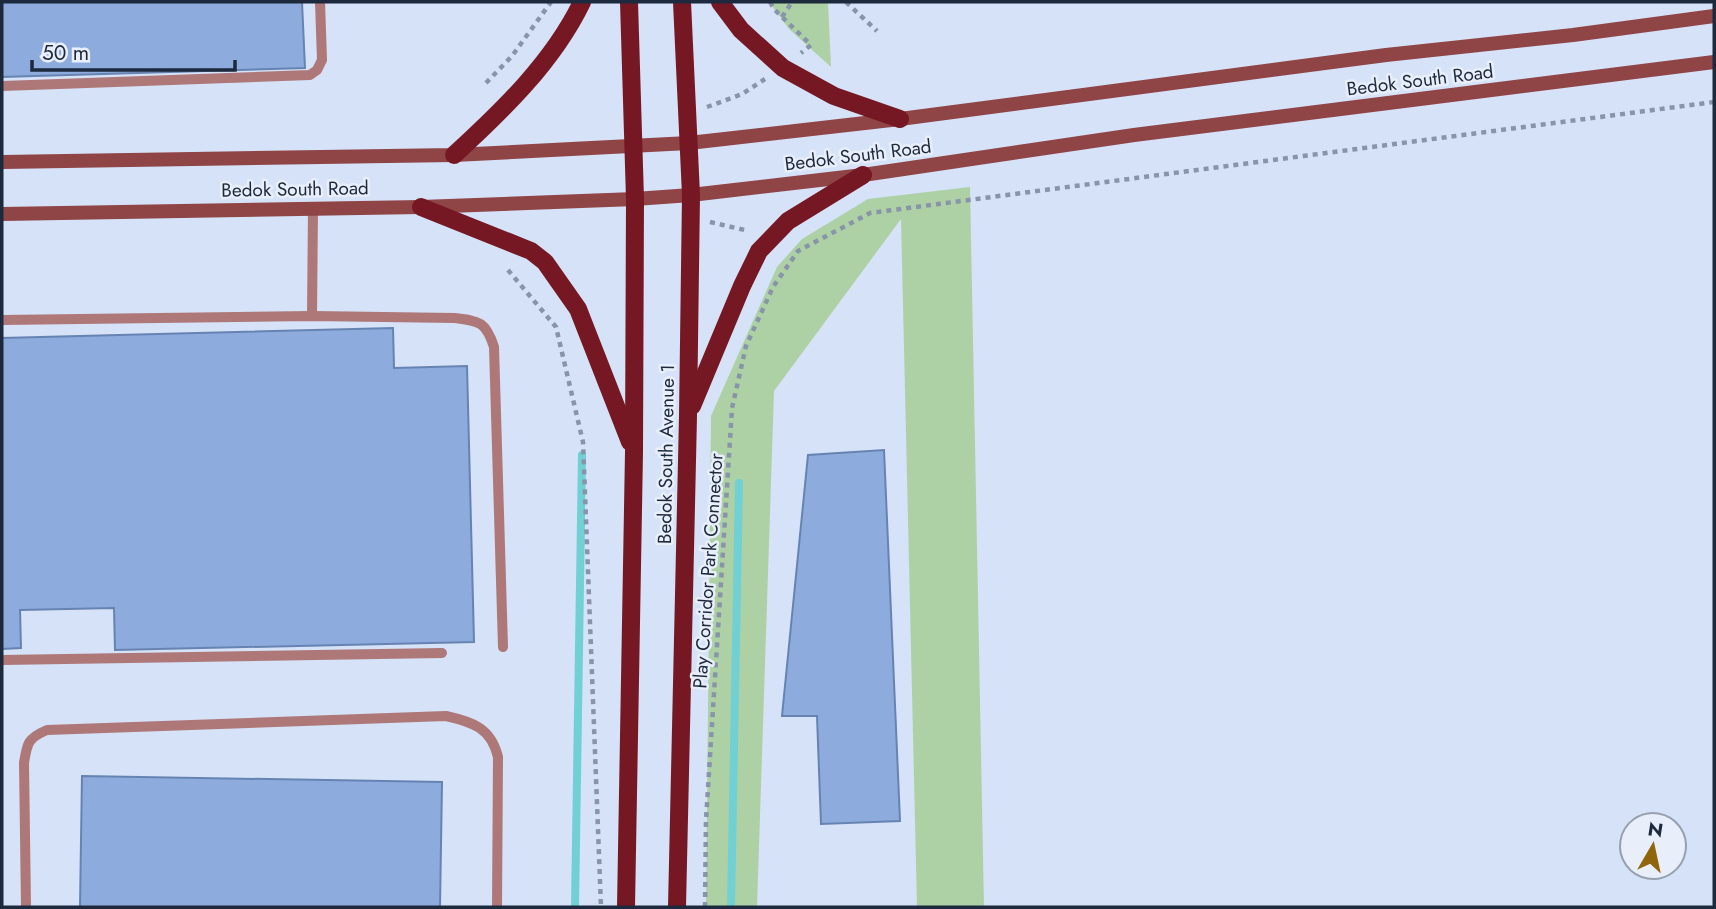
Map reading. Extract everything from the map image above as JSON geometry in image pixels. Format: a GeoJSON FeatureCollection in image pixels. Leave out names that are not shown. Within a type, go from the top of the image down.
{"type":"FeatureCollection","features":[{"type":"Feature","properties":{"kind":"main road"},"geometry":{"type":"LineString","coordinates":[[454,155],[536,72],[582,2]]}},
{"type":"Feature","properties":{"kind":"main road","name":"Bedok South Avenue 1"},"geometry":{"type":"LineString","coordinates":[[626,907],[634,452],[635,199],[629,2]]}},
{"type":"Feature","properties":{"kind":"main road","name":"Bedok South Avenue 1"},"geometry":{"type":"LineString","coordinates":[[677,907],[691,195],[681,2]]}},
{"type":"Feature","properties":{"kind":"main road"},"geometry":{"type":"LineString","coordinates":[[720,2],[741,30],[783,68],[834,96],[900,119]]}},
{"type":"Feature","properties":{"kind":"main road","name":"Bedok South Road"},"geometry":{"type":"LineString","coordinates":[[2,162],[454,155],[690,143],[900,119],[1386,55],[1573,36],[1714,16]]}},
{"type":"Feature","properties":{"kind":"main road","name":"Bedok South Road"},"geometry":{"type":"LineString","coordinates":[[2,214],[421,207],[691,195],[863,175],[1134,135],[1714,62]]}},
{"type":"Feature","properties":{"kind":"main road"},"geometry":{"type":"LineString","coordinates":[[688,416],[759,251],[788,220],[863,175]]}},
{"type":"Feature","properties":{"kind":"main road"},"geometry":{"type":"LineString","coordinates":[[421,207],[531,251],[545,262],[578,309],[634,452]]}},
{"type":"Feature","properties":{"kind":"lane"},"geometry":{"type":"LineString","coordinates":[[2,86],[310,75],[317,70],[322,60],[320,2]]}},
{"type":"Feature","properties":{"kind":"lane"},"geometry":{"type":"LineString","coordinates":[[313,208],[313,316]]}},
{"type":"Feature","properties":{"kind":"lane"},"geometry":{"type":"LineString","coordinates":[[2,320],[313,316],[470,320],[485,326],[494,346],[503,647]]}},
{"type":"Feature","properties":{"kind":"lane"},"geometry":{"type":"LineString","coordinates":[[2,660],[442,653]]}},
{"type":"Feature","properties":{"kind":"lane"},"geometry":{"type":"LineString","coordinates":[[26,907],[24,763],[26,749],[36,735],[47,730],[446,716],[469,721],[486,732],[498,757],[497,907]]}},
{"type":"Feature","properties":{"kind":"path"},"geometry":{"type":"LineString","coordinates":[[486,83],[512,56],[551,2]]}},
{"type":"Feature","properties":{"kind":"path"},"geometry":{"type":"LineString","coordinates":[[770,2],[811,45]]}},
{"type":"Feature","properties":{"kind":"path"},"geometry":{"type":"LineString","coordinates":[[782,17],[792,2]]}},
{"type":"Feature","properties":{"kind":"path"},"geometry":{"type":"LineString","coordinates":[[846,2],[877,31]]}},
{"type":"Feature","properties":{"kind":"path","name":"Play Corridor Park Connector"},"geometry":{"type":"LineString","coordinates":[[705,907],[706,820],[732,408],[746,346],[773,287],[798,251],[870,213],[1714,102]]}},
{"type":"Feature","properties":{"kind":"path"},"geometry":{"type":"LineString","coordinates":[[508,270],[556,327],[583,442],[601,907]]}},
{"type":"Feature","properties":{"kind":"green space"},"geometry":{"type":"Polygon","coordinates":[[[769,2],[828,2],[831,67],[789,29],[769,2]]]}},
{"type":"Feature","properties":{"kind":"green space"},"geometry":{"type":"Polygon","coordinates":[[[970,187],[984,907],[917,907],[901,219],[774,391],[757,907],[706,907],[711,416],[777,267],[802,239],[868,199],[970,187]]]}},
{"type":"Feature","properties":{"kind":"building"},"geometry":{"type":"Polygon","coordinates":[[[2,2],[302,2],[305,68],[2,77],[2,2]]]}},
{"type":"Feature","properties":{"kind":"building"},"geometry":{"type":"Polygon","coordinates":[[[393,328],[394,368],[467,366],[474,642],[115,650],[114,608],[20,610],[21,648],[2,649],[2,338],[393,328]]]}},
{"type":"Feature","properties":{"kind":"building"},"geometry":{"type":"Polygon","coordinates":[[[884,450],[900,821],[821,824],[817,716],[782,716],[808,455],[884,450]]]}},
{"type":"Feature","properties":{"kind":"building"},"geometry":{"type":"Polygon","coordinates":[[[82,776],[442,782],[440,907],[80,907],[82,776]]]}},
{"type":"Feature","properties":{"kind":"waterway"},"geometry":{"type":"LineString","coordinates":[[575,907],[582,455]]}},
{"type":"Feature","properties":{"kind":"waterway"},"geometry":{"type":"LineString","coordinates":[[731,907],[739,483]]}}]}
